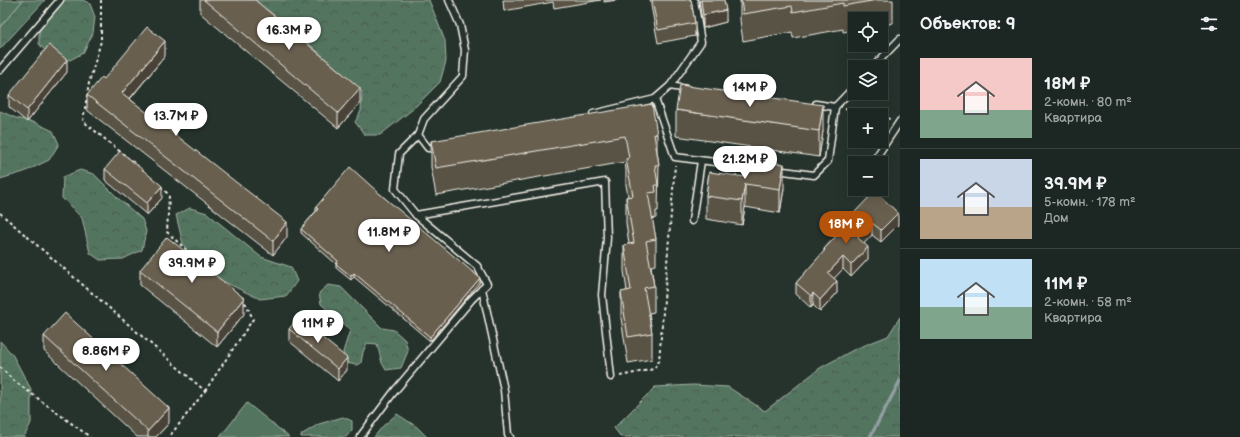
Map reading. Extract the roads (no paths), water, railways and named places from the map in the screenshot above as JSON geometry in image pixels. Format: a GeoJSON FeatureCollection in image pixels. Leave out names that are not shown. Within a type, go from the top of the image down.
{"type":"FeatureCollection","features":[{"type":"Feature","properties":{"kind":"lane"},"geometry":{"type":"LineString","coordinates":[[0,70],[60,0]]}},
{"type":"Feature","properties":{"kind":"lane"},"geometry":{"type":"LineString","coordinates":[[360,437],[393,393],[471,300],[487,284],[478,266],[416,215],[395,189],[399,154],[418,135],[424,119],[464,76],[464,44],[460,25],[449,0]]}},
{"type":"Feature","properties":{"kind":"lane"},"geometry":{"type":"LineString","coordinates":[[587,116],[655,99],[670,86],[702,42],[694,0]]}},
{"type":"Feature","properties":{"kind":"lane"},"geometry":{"type":"LineString","coordinates":[[880,60],[900,39]]}},
{"type":"Feature","properties":{"kind":"lane"},"geometry":{"type":"LineString","coordinates":[[670,86],[694,89]]}},
{"type":"Feature","properties":{"kind":"lane"},"geometry":{"type":"LineString","coordinates":[[769,169],[814,175],[828,161],[835,107],[848,93]]}},
{"type":"Feature","properties":{"kind":"lane"},"geometry":{"type":"LineString","coordinates":[[655,99],[675,157],[761,168]]}},
{"type":"Feature","properties":{"kind":"lane"},"geometry":{"type":"LineString","coordinates":[[812,104],[835,107]]}},
{"type":"Feature","properties":{"kind":"lane"},"geometry":{"type":"LineString","coordinates":[[877,156],[900,120]]}},
{"type":"Feature","properties":{"kind":"lane"},"geometry":{"type":"LineString","coordinates":[[418,135],[428,148],[444,150]]}},
{"type":"Feature","properties":{"kind":"lane"},"geometry":{"type":"LineString","coordinates":[[692,220],[701,160]]}},
{"type":"Feature","properties":{"kind":"lane"},"geometry":{"type":"LineString","coordinates":[[416,215],[605,182],[607,238],[602,295],[611,378]]}},
{"type":"Feature","properties":{"kind":"lane"},"geometry":{"type":"LineString","coordinates":[[482,289],[504,390],[508,435],[510,437]]}},
{"type":"Feature","properties":{"kind":"waterway"},"geometry":{"type":"LineString","coordinates":[[870,437],[900,381]]}}]}
